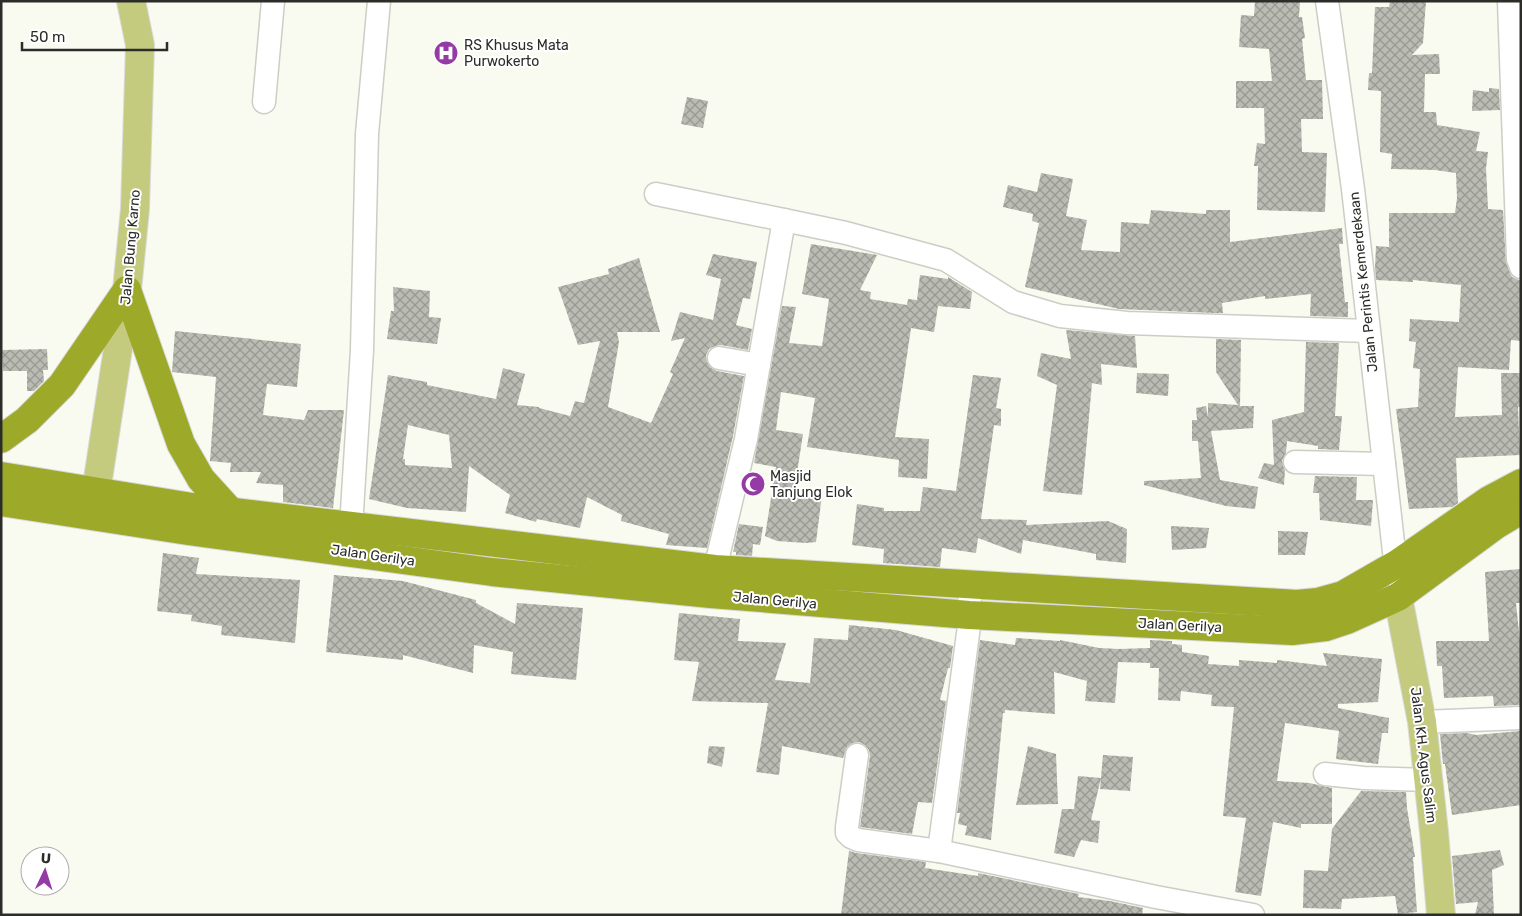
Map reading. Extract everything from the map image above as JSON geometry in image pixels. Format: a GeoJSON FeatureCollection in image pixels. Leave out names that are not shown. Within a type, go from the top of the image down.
{"type":"FeatureCollection","features":[{"type":"Feature","properties":{"kind":"highway"},"geometry":{"type":"LineString","coordinates":[[1,439],[27,420],[62,385],[127,290]]}},
{"type":"Feature","properties":{"kind":"highway"},"geometry":{"type":"LineString","coordinates":[[127,290],[181,444],[201,479],[231,512]]}},
{"type":"Feature","properties":{"kind":"highway","name":"Jalan Gerilya"},"geometry":{"type":"LineString","coordinates":[[1,476],[96,492],[190,519],[231,512],[715,569],[1297,604],[1318,602],[1343,595],[1396,564],[1489,500],[1521,483]]}},
{"type":"Feature","properties":{"kind":"highway","name":"Jalan Gerilya"},"geometry":{"type":"LineString","coordinates":[[1,502],[190,519],[492,572],[711,594],[969,615],[1310,630],[1326,628],[1398,597],[1496,525],[1521,510]]}},
{"type":"Feature","properties":{"kind":"main road","name":"Jalan Bung Karno"},"geometry":{"type":"LineString","coordinates":[[96,492],[127,290],[135,210],[140,45],[131,1]]}},
{"type":"Feature","properties":{"kind":"main road","name":"Jalan KH. Agus Salim"},"geometry":{"type":"LineString","coordinates":[[1398,597],[1422,722],[1441,915]]}},
{"type":"Feature","properties":{"kind":"street"},"geometry":{"type":"LineString","coordinates":[[264,102],[273,1]]}},
{"type":"Feature","properties":{"kind":"street"},"geometry":{"type":"LineString","coordinates":[[351,527],[362,350],[367,134],[379,1]]}},
{"type":"Feature","properties":{"kind":"street","name":"Jalan Perintis Kemerdekaan"},"geometry":{"type":"LineString","coordinates":[[1327,1],[1353,189],[1396,564],[1398,597]]}},
{"type":"Feature","properties":{"kind":"street"},"geometry":{"type":"LineString","coordinates":[[1508,1],[1518,259],[1521,267]]}},
{"type":"Feature","properties":{"kind":"street"},"geometry":{"type":"LineString","coordinates":[[656,194],[846,233],[946,260],[1013,302],[1060,316],[1126,323],[1368,331]]}},
{"type":"Feature","properties":{"kind":"street"},"geometry":{"type":"LineString","coordinates":[[715,569],[746,439],[784,220]]}},
{"type":"Feature","properties":{"kind":"street"},"geometry":{"type":"LineString","coordinates":[[719,358],[759,365]]}},
{"type":"Feature","properties":{"kind":"street"},"geometry":{"type":"LineString","coordinates":[[1296,462],[1384,464]]}},
{"type":"Feature","properties":{"kind":"street"},"geometry":{"type":"LineString","coordinates":[[939,851],[969,615],[970,584]]}},
{"type":"Feature","properties":{"kind":"street"},"geometry":{"type":"LineString","coordinates":[[1422,722],[1521,718]]}},
{"type":"Feature","properties":{"kind":"street"},"geometry":{"type":"LineString","coordinates":[[857,755],[847,833],[851,838],[939,851],[1186,909],[1253,915]]}},
{"type":"Feature","properties":{"kind":"street"},"geometry":{"type":"LineString","coordinates":[[1325,774],[1364,778],[1428,780]]}},
{"type":"Feature","properties":{"kind":"building"},"geometry":{"type":"Polygon","coordinates":[[[1255,1],[1300,1],[1299,17],[1302,17],[1305,38],[1302,39],[1306,80],[1322,80],[1323,119],[1301,119],[1302,152],[1327,153],[1325,212],[1257,210],[1258,166],[1254,166],[1257,143],[1265,144],[1264,108],[1236,108],[1236,81],[1272,81],[1269,49],[1239,47],[1241,15],[1254,16],[1255,1]]]}},
{"type":"Feature","properties":{"kind":"building"},"geometry":{"type":"Polygon","coordinates":[[[1390,1],[1426,1],[1423,43],[1412,55],[1439,54],[1440,74],[1425,74],[1424,112],[1436,112],[1437,125],[1480,132],[1476,151],[1488,152],[1486,168],[1488,209],[1503,210],[1506,263],[1512,277],[1521,281],[1521,341],[1511,340],[1509,370],[1458,367],[1455,417],[1502,415],[1501,373],[1521,373],[1521,407],[1518,407],[1520,455],[1456,458],[1458,503],[1452,507],[1409,509],[1396,409],[1418,407],[1420,369],[1413,368],[1416,342],[1409,341],[1410,319],[1459,322],[1461,285],[1413,280],[1413,282],[1376,280],[1376,246],[1389,247],[1389,213],[1455,213],[1457,198],[1456,173],[1435,170],[1391,169],[1392,154],[1380,152],[1381,91],[1368,90],[1369,73],[1372,73],[1375,7],[1389,7],[1390,1]]]}},
{"type":"Feature","properties":{"kind":"building"},"geometry":{"type":"Polygon","coordinates":[[[1489,88],[1499,89],[1500,110],[1472,111],[1473,90],[1489,92],[1489,88]]]}},
{"type":"Feature","properties":{"kind":"building"},"geometry":{"type":"Polygon","coordinates":[[[687,97],[708,101],[703,128],[681,124],[687,97]]]}},
{"type":"Feature","properties":{"kind":"building"},"geometry":{"type":"Polygon","coordinates":[[[1041,173],[1073,179],[1066,216],[1087,220],[1081,250],[1120,252],[1121,222],[1149,224],[1151,210],[1206,214],[1206,210],[1230,210],[1230,242],[1342,228],[1343,244],[1339,244],[1345,302],[1348,302],[1348,317],[1310,316],[1311,294],[1265,299],[1265,296],[1222,303],[1223,313],[1214,313],[1119,309],[1025,287],[1039,223],[1032,221],[1033,214],[1003,207],[1008,185],[1037,192],[1041,173]]]}},
{"type":"Feature","properties":{"kind":"building"},"geometry":{"type":"Polygon","coordinates":[[[811,244],[877,255],[860,290],[871,292],[870,299],[907,305],[908,299],[917,300],[920,275],[948,279],[948,277],[972,292],[970,309],[938,306],[934,332],[911,328],[895,437],[929,439],[927,479],[898,477],[899,460],[807,447],[815,398],[781,392],[776,430],[803,434],[794,492],[822,495],[816,542],[806,543],[777,541],[765,536],[776,467],[754,463],[782,306],[796,307],[789,343],[822,346],[829,299],[802,294],[811,244]]]}},
{"type":"Feature","properties":{"kind":"building"},"geometry":{"type":"Polygon","coordinates":[[[713,254],[757,262],[750,299],[743,298],[736,325],[752,329],[748,350],[721,345],[709,349],[706,355],[707,362],[711,368],[717,371],[744,376],[733,436],[707,548],[666,545],[669,534],[621,521],[622,515],[587,497],[580,528],[537,519],[536,522],[505,513],[510,495],[469,466],[466,512],[407,508],[369,499],[388,375],[427,382],[427,385],[496,399],[503,368],[525,374],[517,405],[539,407],[570,416],[575,401],[584,403],[600,341],[578,345],[558,287],[609,274],[608,269],[639,258],[660,332],[617,332],[619,342],[608,407],[651,423],[673,374],[670,372],[685,338],[671,341],[680,312],[713,320],[721,279],[706,275],[713,254]],[[408,425],[403,459],[405,459],[405,465],[452,468],[449,435],[408,425]]]}},
{"type":"Feature","properties":{"kind":"building"},"geometry":{"type":"Polygon","coordinates":[[[393,287],[430,291],[429,317],[441,318],[437,344],[387,339],[391,311],[394,311],[393,287]]]}},
{"type":"Feature","properties":{"kind":"building"},"geometry":{"type":"Polygon","coordinates":[[[1066,330],[1135,336],[1137,368],[1101,364],[1102,385],[1092,383],[1082,495],[1043,491],[1057,385],[1037,376],[1041,353],[1071,359],[1066,330]]]}},
{"type":"Feature","properties":{"kind":"building"},"geometry":{"type":"Polygon","coordinates":[[[175,331],[301,344],[297,387],[267,384],[263,415],[304,420],[308,410],[344,410],[333,508],[283,502],[283,485],[256,483],[261,472],[230,472],[231,463],[210,461],[216,377],[172,372],[175,331]]]}},
{"type":"Feature","properties":{"kind":"building"},"geometry":{"type":"Polygon","coordinates":[[[1216,339],[1241,340],[1240,406],[1254,406],[1253,428],[1211,431],[1220,480],[1258,487],[1255,509],[1226,506],[1144,485],[1144,481],[1201,478],[1198,441],[1192,441],[1192,420],[1197,420],[1196,408],[1206,406],[1208,417],[1208,403],[1238,405],[1216,372],[1216,339]]]}},
{"type":"Feature","properties":{"kind":"building"},"geometry":{"type":"Polygon","coordinates":[[[1306,342],[1339,343],[1335,416],[1342,416],[1339,450],[1318,449],[1318,446],[1287,441],[1286,453],[1282,461],[1285,470],[1284,485],[1258,478],[1264,463],[1274,465],[1272,420],[1304,412],[1306,342]]]}},
{"type":"Feature","properties":{"kind":"building"},"geometry":{"type":"Polygon","coordinates":[[[47,349],[48,370],[43,370],[44,381],[34,391],[27,391],[27,371],[3,371],[2,350],[47,349]]]}},
{"type":"Feature","properties":{"kind":"building"},"geometry":{"type":"Polygon","coordinates":[[[1137,373],[1169,374],[1168,396],[1136,393],[1137,373]]]}},
{"type":"Feature","properties":{"kind":"building"},"geometry":{"type":"Polygon","coordinates":[[[973,375],[1001,378],[996,408],[1001,409],[1001,426],[994,425],[981,519],[1027,520],[1026,525],[1108,521],[1127,529],[1126,563],[1096,560],[1096,554],[1023,540],[1021,554],[978,538],[976,553],[942,548],[940,567],[883,563],[884,549],[852,545],[857,504],[884,508],[884,511],[920,511],[923,487],[956,491],[973,375]]]}},
{"type":"Feature","properties":{"kind":"building"},"geometry":{"type":"Polygon","coordinates":[[[1315,476],[1357,477],[1356,500],[1373,500],[1371,526],[1320,520],[1319,493],[1313,493],[1315,476]]]}},
{"type":"Feature","properties":{"kind":"building"},"geometry":{"type":"Polygon","coordinates":[[[739,524],[763,527],[760,545],[753,544],[752,556],[736,555],[736,552],[733,552],[739,524]]]}},
{"type":"Feature","properties":{"kind":"building"},"geometry":{"type":"Polygon","coordinates":[[[1171,526],[1209,528],[1206,548],[1172,550],[1171,526]]]}},
{"type":"Feature","properties":{"kind":"building"},"geometry":{"type":"Polygon","coordinates":[[[1278,531],[1308,532],[1305,555],[1278,555],[1278,531]]]}},
{"type":"Feature","properties":{"kind":"building"},"geometry":{"type":"Polygon","coordinates":[[[163,553],[199,558],[196,574],[300,580],[295,643],[221,635],[222,626],[191,621],[192,615],[157,611],[163,553]]]}},
{"type":"Feature","properties":{"kind":"building"},"geometry":{"type":"Polygon","coordinates":[[[1521,569],[1521,603],[1516,603],[1521,652],[1521,705],[1494,706],[1493,696],[1444,698],[1442,666],[1437,666],[1436,641],[1489,641],[1485,572],[1521,569]]]}},
{"type":"Feature","properties":{"kind":"building"},"geometry":{"type":"Polygon","coordinates":[[[334,575],[403,581],[476,600],[476,603],[515,624],[517,603],[583,608],[576,680],[511,674],[513,652],[474,645],[473,673],[403,655],[403,660],[326,652],[334,575]]]}},
{"type":"Feature","properties":{"kind":"building"},"geometry":{"type":"Polygon","coordinates":[[[679,613],[740,619],[738,641],[786,643],[775,680],[810,683],[814,638],[848,640],[849,625],[896,630],[953,646],[950,668],[948,668],[940,700],[946,701],[932,803],[918,802],[912,834],[860,827],[870,756],[869,750],[859,742],[847,747],[843,758],[782,746],[779,775],[756,772],[768,703],[692,701],[699,662],[674,660],[679,613]]]}},
{"type":"Feature","properties":{"kind":"building"},"geometry":{"type":"Polygon","coordinates":[[[1016,638],[1060,640],[1099,648],[1119,649],[1150,648],[1150,640],[1172,641],[1172,644],[1182,645],[1182,652],[1209,656],[1208,664],[1239,666],[1239,660],[1277,663],[1277,660],[1327,666],[1323,653],[1382,659],[1378,702],[1338,704],[1338,708],[1389,718],[1388,733],[1382,733],[1378,764],[1336,759],[1339,731],[1285,723],[1277,781],[1309,783],[1332,788],[1332,824],[1301,824],[1301,828],[1273,822],[1261,896],[1235,892],[1246,818],[1223,816],[1234,707],[1211,706],[1212,695],[1181,691],[1180,701],[1158,700],[1159,668],[1150,668],[1150,663],[1118,662],[1115,703],[1085,701],[1087,681],[1054,672],[1055,714],[1005,710],[1005,713],[1003,713],[991,840],[965,835],[967,826],[958,824],[960,813],[957,813],[980,640],[1015,645],[1016,638]]]}},
{"type":"Feature","properties":{"kind":"building"},"geometry":{"type":"Polygon","coordinates":[[[1520,731],[1521,805],[1452,815],[1440,734],[1467,733],[1476,735],[1520,731]]]}},
{"type":"Feature","properties":{"kind":"building"},"geometry":{"type":"Polygon","coordinates":[[[709,746],[725,747],[722,767],[707,763],[709,746]]]}},
{"type":"Feature","properties":{"kind":"building"},"geometry":{"type":"Polygon","coordinates":[[[1028,746],[1056,754],[1058,804],[1016,805],[1028,746]]]}},
{"type":"Feature","properties":{"kind":"building"},"geometry":{"type":"Polygon","coordinates":[[[1103,755],[1133,757],[1130,791],[1100,789],[1103,755]]]}},
{"type":"Feature","properties":{"kind":"building"},"geometry":{"type":"Polygon","coordinates":[[[1078,776],[1101,778],[1091,820],[1100,821],[1098,843],[1081,840],[1074,857],[1054,853],[1062,809],[1074,809],[1078,776]]]}},
{"type":"Feature","properties":{"kind":"building"},"geometry":{"type":"Polygon","coordinates":[[[1361,791],[1406,792],[1415,857],[1413,857],[1417,912],[1398,914],[1395,896],[1342,899],[1341,909],[1303,908],[1304,870],[1328,871],[1332,829],[1361,791]]]}},
{"type":"Feature","properties":{"kind":"building"},"geometry":{"type":"Polygon","coordinates":[[[1500,850],[1504,865],[1492,870],[1494,915],[1475,915],[1478,902],[1456,904],[1452,856],[1500,850]]]}},
{"type":"Feature","properties":{"kind":"building"},"geometry":{"type":"Polygon","coordinates":[[[849,851],[926,862],[925,868],[978,876],[978,873],[1079,894],[1078,897],[1143,908],[1142,915],[841,915],[849,851]]]}},
{"type":"Feature","properties":{"kind":"place","name":"RS Khusus Mata Purwokerto"},"geometry":{"type":"Point","coordinates":[446,53]}},
{"type":"Feature","properties":{"kind":"place","name":"Masjid Tanjung Elok"},"geometry":{"type":"Point","coordinates":[753,484]}}]}
